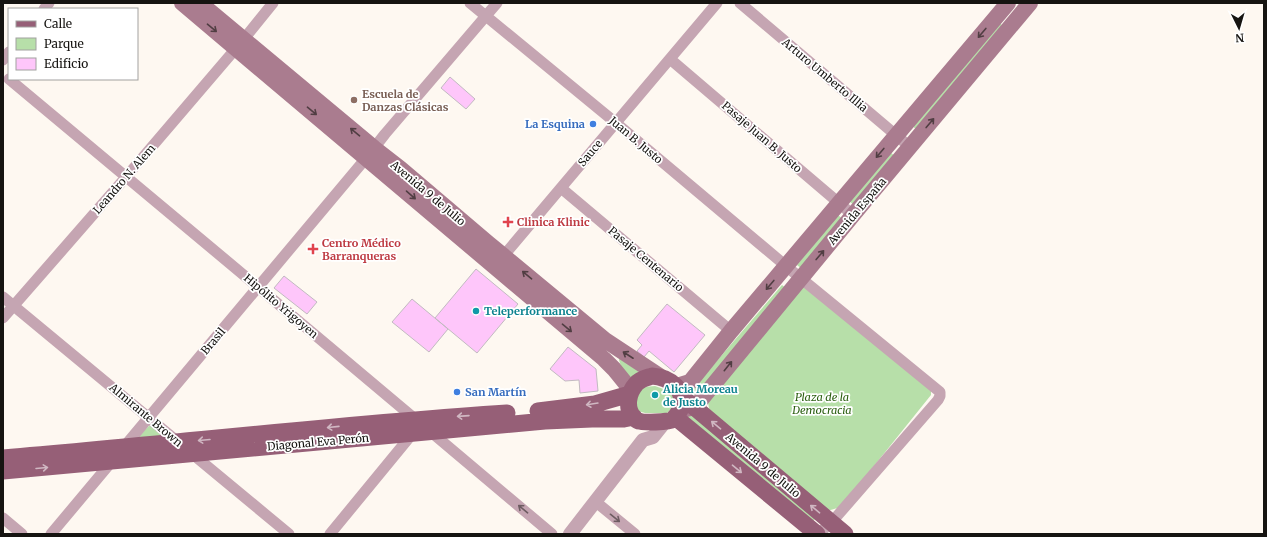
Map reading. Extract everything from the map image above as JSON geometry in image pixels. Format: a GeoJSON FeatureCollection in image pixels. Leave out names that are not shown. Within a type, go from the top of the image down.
{"type":"FeatureCollection","features":[{"type":"Feature","properties":{"kind":"main road","name":"Avenida 9 de Julio"},"geometry":{"type":"LineString","coordinates":[[182,3],[240,43]]}},
{"type":"Feature","properties":{"kind":"main road","name":"Avenida 9 de Julio"},"geometry":{"type":"LineString","coordinates":[[200,3],[240,43],[370,153],[401,169],[604,359],[614,369],[631,392]]}},
{"type":"Feature","properties":{"kind":"main road","name":"Avenida España"},"geometry":{"type":"LineString","coordinates":[[679,407],[690,382],[731,331],[1007,3]]}},
{"type":"Feature","properties":{"kind":"main road","name":"Avenida España"},"geometry":{"type":"LineString","coordinates":[[679,407],[801,278],[1025,9]]}},
{"type":"Feature","properties":{"kind":"main road","name":"Avenida 9 de Julio"},"geometry":{"type":"LineString","coordinates":[[499,261],[605,340],[661,377]]}},
{"type":"Feature","properties":{"kind":"main road"},"geometry":{"type":"LineString","coordinates":[[652,376],[661,377],[669,380],[679,407],[636,420],[629,408],[631,392],[637,383],[644,378],[652,376]]}},
{"type":"Feature","properties":{"kind":"main road","name":"Diagonal Eva Perón"},"geometry":{"type":"LineString","coordinates":[[3,458],[118,454],[414,426],[595,404],[631,392]]}},
{"type":"Feature","properties":{"kind":"main road","name":"Avenida 9 de Julio"},"geometry":{"type":"LineString","coordinates":[[679,407],[845,534]]}},
{"type":"Feature","properties":{"kind":"main road","name":"Avenida 9 de Julio"},"geometry":{"type":"LineString","coordinates":[[679,407],[818,534]]}},
{"type":"Feature","properties":{"kind":"main road","name":"Diagonal Eva Perón"},"geometry":{"type":"LineString","coordinates":[[414,426],[431,432],[545,421],[636,420]]}},
{"type":"Feature","properties":{"kind":"main road","name":"Diagonal Eva Perón"},"geometry":{"type":"LineString","coordinates":[[3,471],[118,454]]}},
{"type":"Feature","properties":{"kind":"street","name":"Leandro N. Alem"},"geometry":{"type":"LineString","coordinates":[[3,318],[126,177],[273,3]]}},
{"type":"Feature","properties":{"kind":"street","name":"Juan B. Justo"},"geometry":{"type":"LineString","coordinates":[[470,3],[940,392],[938,400],[831,523]]}},
{"type":"Feature","properties":{"kind":"street","name":"Brasil"},"geometry":{"type":"LineString","coordinates":[[52,534],[385,134],[497,3]]}},
{"type":"Feature","properties":{"kind":"street","name":"Sauce"},"geometry":{"type":"LineString","coordinates":[[499,261],[717,3]]}},
{"type":"Feature","properties":{"kind":"street","name":"Arturo Umberto Illia"},"geometry":{"type":"LineString","coordinates":[[740,3],[910,147]]}},
{"type":"Feature","properties":{"kind":"street"},"geometry":{"type":"LineString","coordinates":[[1007,3],[1025,9]]}},
{"type":"Feature","properties":{"kind":"street","name":"Pasaje Juan B. Justo"},"geometry":{"type":"LineString","coordinates":[[670,59],[853,215]]}},
{"type":"Feature","properties":{"kind":"street","name":"Hipólito Yrigoyen"},"geometry":{"type":"LineString","coordinates":[[10,80],[258,287],[414,426]]}},
{"type":"Feature","properties":{"kind":"street","name":"Pasaje Centenario"},"geometry":{"type":"LineString","coordinates":[[561,188],[731,331]]}},
{"type":"Feature","properties":{"kind":"street","name":"Almirante Brown"},"geometry":{"type":"LineString","coordinates":[[3,297],[289,534]]}},
{"type":"Feature","properties":{"kind":"street"},"geometry":{"type":"LineString","coordinates":[[570,534],[643,440],[653,437],[679,407]]}},
{"type":"Feature","properties":{"kind":"street"},"geometry":{"type":"LineString","coordinates":[[636,420],[643,440]]}},
{"type":"Feature","properties":{"kind":"street"},"geometry":{"type":"LineString","coordinates":[[330,534],[414,426]]}},
{"type":"Feature","properties":{"kind":"street"},"geometry":{"type":"LineString","coordinates":[[431,432],[552,534]]}},
{"type":"Feature","properties":{"kind":"street"},"geometry":{"type":"LineString","coordinates":[[596,502],[635,534]]}},
{"type":"Feature","properties":{"kind":"street"},"geometry":{"type":"LineString","coordinates":[[3,518],[22,534]]}},
{"type":"Feature","properties":{"kind":"street"},"geometry":{"type":"LineString","coordinates":[[818,534],[831,523]]}},
{"type":"Feature","properties":{"kind":"green space"},"geometry":{"type":"Polygon","coordinates":[[[996,20],[1002,25],[917,130],[911,125],[996,20]]]}},
{"type":"Feature","properties":{"kind":"green space"},"geometry":{"type":"Polygon","coordinates":[[[890,152],[896,157],[855,206],[849,201],[890,152]]]}},
{"type":"Feature","properties":{"kind":"green space"},"geometry":{"type":"Polygon","coordinates":[[[838,215],[844,220],[803,270],[797,265],[838,215]]]}},
{"type":"Feature","properties":{"kind":"green space"},"geometry":{"type":"Polygon","coordinates":[[[782,285],[787,289],[696,396],[691,391],[782,285]]]}},
{"type":"Feature","properties":{"kind":"green space","name":"Plaza de la Democracia"},"geometry":{"type":"Polygon","coordinates":[[[803,286],[931,388],[931,395],[841,507],[827,511],[710,413],[707,398],[803,286]]]}},
{"type":"Feature","properties":{"kind":"green space"},"geometry":{"type":"Polygon","coordinates":[[[619,358],[638,371],[638,373],[627,380],[625,379],[619,358]]]}},
{"type":"Feature","properties":{"kind":"green space"},"geometry":{"type":"Polygon","coordinates":[[[655,386],[669,391],[674,397],[673,407],[667,413],[645,413],[638,411],[633,400],[643,387],[655,386]]]}},
{"type":"Feature","properties":{"kind":"green space"},"geometry":{"type":"Polygon","coordinates":[[[691,413],[815,519],[811,524],[686,417],[691,413]]]}},
{"type":"Feature","properties":{"kind":"green space"},"geometry":{"type":"Polygon","coordinates":[[[150,425],[164,435],[139,442],[138,436],[150,425]]]}},
{"type":"Feature","properties":{"kind":"building"},"geometry":{"type":"Polygon","coordinates":[[[450,77],[475,99],[466,109],[441,88],[450,77]]]}},
{"type":"Feature","properties":{"kind":"building","name":"Teleperformance"},"geometry":{"type":"Polygon","coordinates":[[[476,269],[518,304],[477,353],[435,318],[476,269]]]}},
{"type":"Feature","properties":{"kind":"building"},"geometry":{"type":"Polygon","coordinates":[[[284,276],[317,302],[307,314],[274,288],[284,276]]]}},
{"type":"Feature","properties":{"kind":"building"},"geometry":{"type":"Polygon","coordinates":[[[412,299],[448,329],[429,352],[392,322],[412,299]]]}},
{"type":"Feature","properties":{"kind":"building"},"geometry":{"type":"Polygon","coordinates":[[[667,304],[705,335],[674,372],[649,351],[644,357],[637,351],[642,345],[637,340],[667,304]]]}},
{"type":"Feature","properties":{"kind":"building"},"geometry":{"type":"Polygon","coordinates":[[[568,347],[596,369],[598,391],[580,393],[579,380],[565,381],[550,369],[568,347]]]}},
{"type":"Feature","properties":{"kind":"place","name":"Escuela de Danzas Clásicas"},"geometry":{"type":"Point","coordinates":[354,100]}},
{"type":"Feature","properties":{"kind":"place","name":"La Esquina"},"geometry":{"type":"Point","coordinates":[593,124]}},
{"type":"Feature","properties":{"kind":"place","name":"Clinica Klinic"},"geometry":{"type":"Point","coordinates":[508,222]}},
{"type":"Feature","properties":{"kind":"place","name":"Centro Médico Barranqueras"},"geometry":{"type":"Point","coordinates":[313,249]}},
{"type":"Feature","properties":{"kind":"place","name":"Teleperformance"},"geometry":{"type":"Point","coordinates":[476,311]}},
{"type":"Feature","properties":{"kind":"place","name":"San Martín"},"geometry":{"type":"Point","coordinates":[457,392]}},
{"type":"Feature","properties":{"kind":"place","name":"Alicia Moreau de Justo"},"geometry":{"type":"Point","coordinates":[655,395]}}]}
